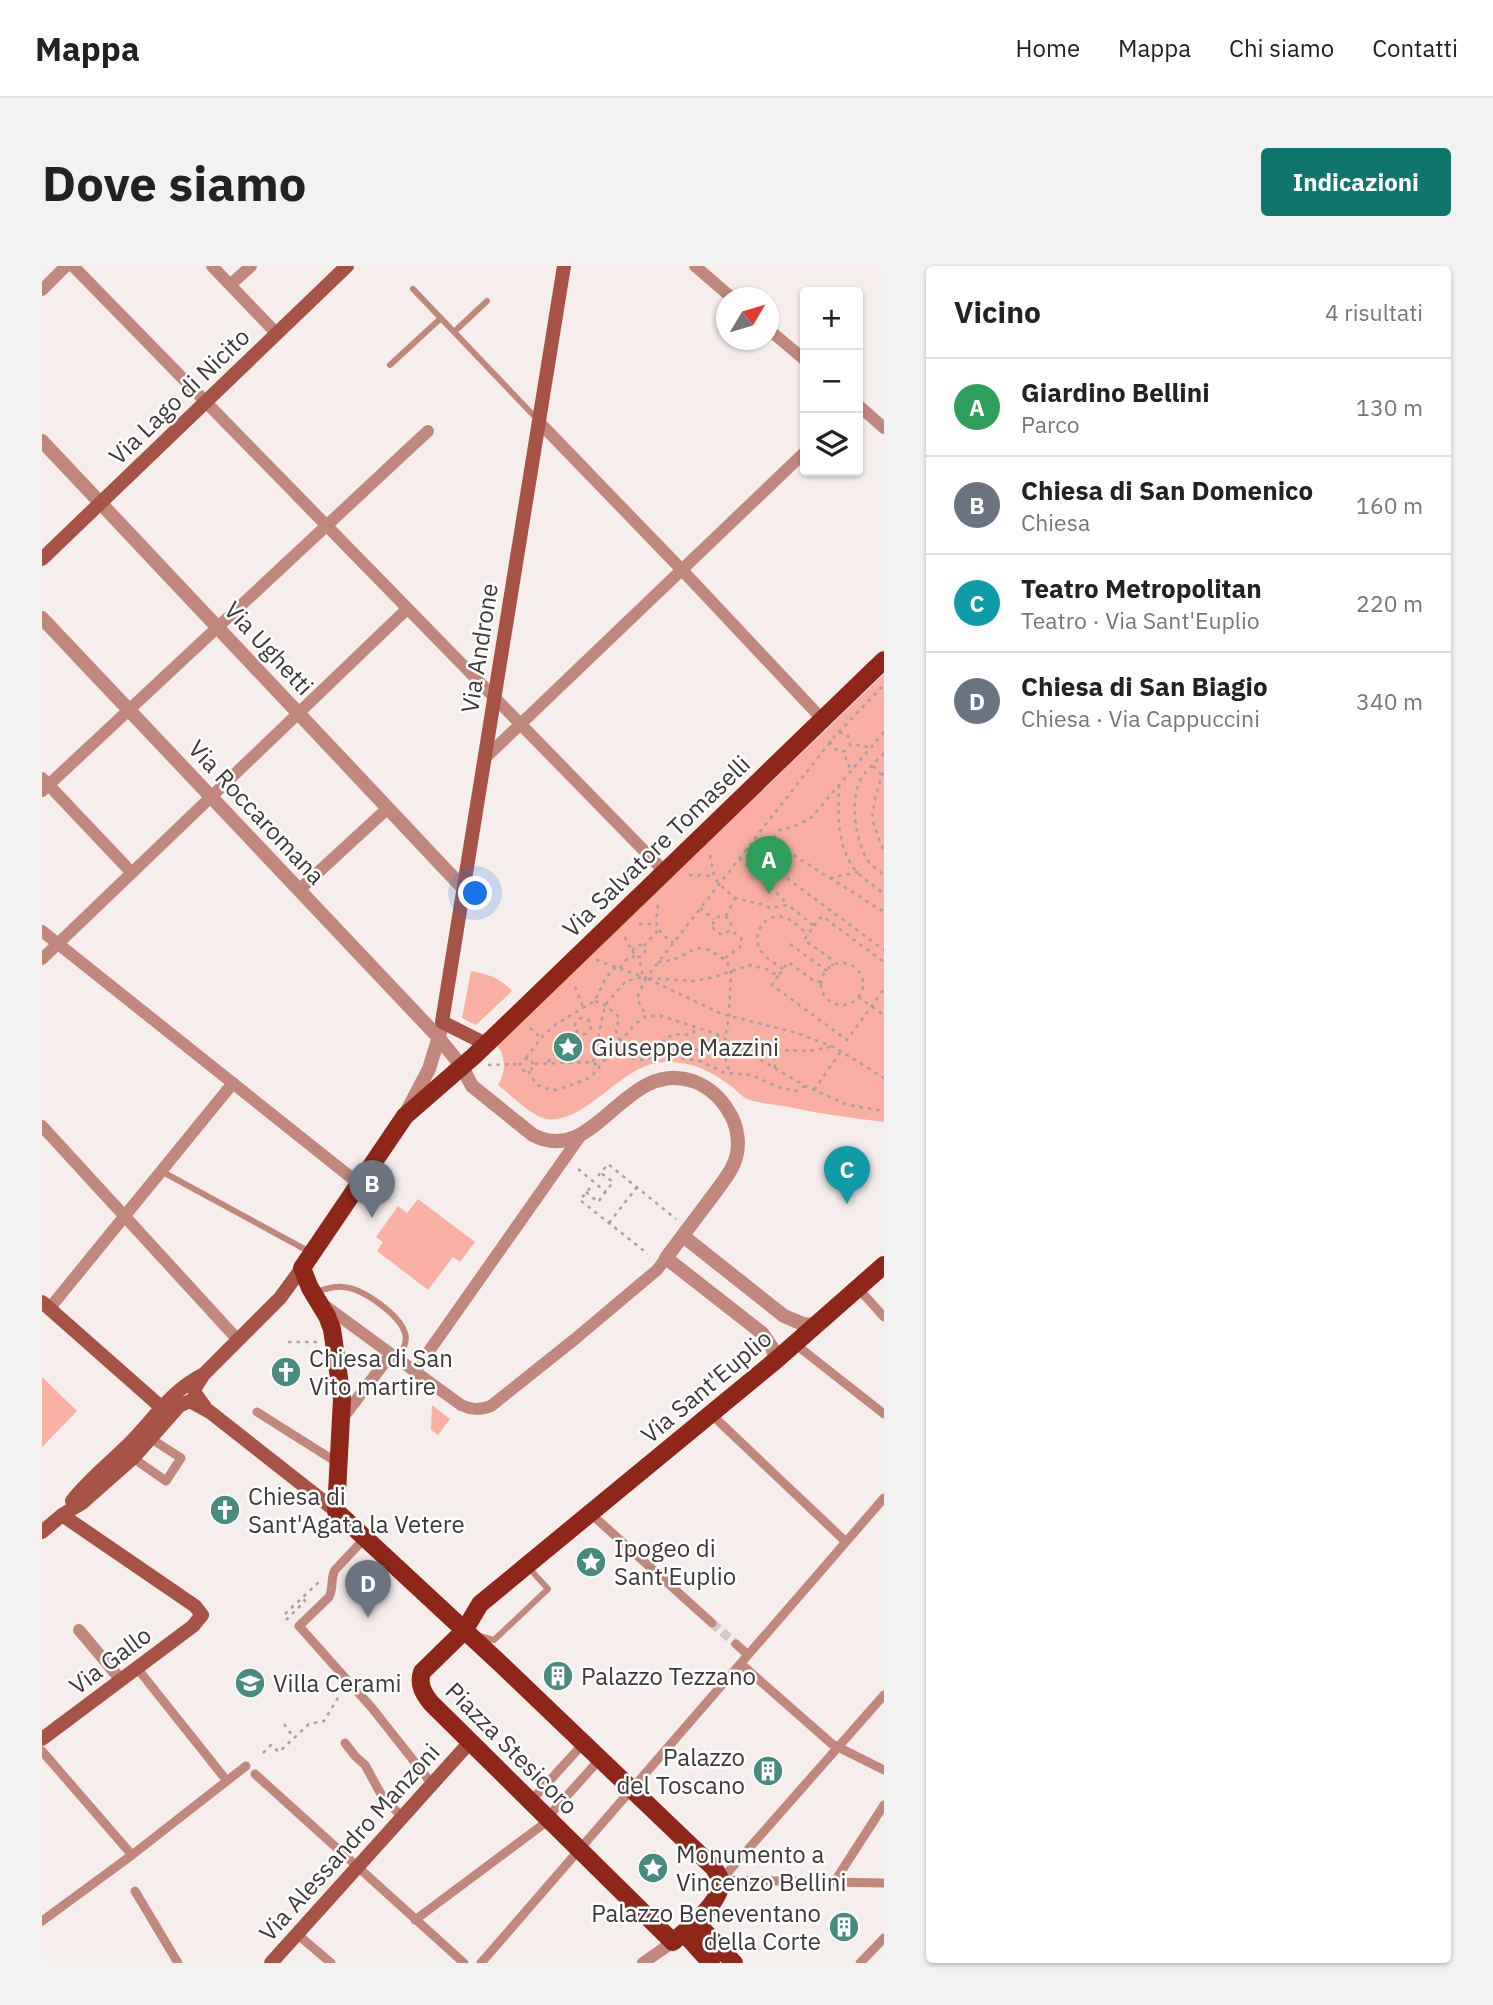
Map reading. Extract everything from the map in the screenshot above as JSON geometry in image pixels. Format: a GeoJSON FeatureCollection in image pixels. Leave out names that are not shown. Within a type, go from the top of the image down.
{"type":"FeatureCollection","features":[{"type":"Feature","properties":{"kind":"main road","name":"Via Lago di Nicito"},"geometry":{"type":"LineString","coordinates":[[42,559],[347,266]]}},
{"type":"Feature","properties":{"kind":"main road","name":"Via Androne"},"geometry":{"type":"LineString","coordinates":[[442,1022],[564,266]]}},
{"type":"Feature","properties":{"kind":"main road","name":"Via Salvatore Tomaselli"},"geometry":{"type":"LineString","coordinates":[[309,1257],[405,1116],[457,1072],[884,660]]}},
{"type":"Feature","properties":{"kind":"main road"},"geometry":{"type":"LineString","coordinates":[[442,1022],[486,1044]]}},
{"type":"Feature","properties":{"kind":"main road"},"geometry":{"type":"LineString","coordinates":[[309,1257],[317,1298],[332,1329],[342,1399],[336,1511]]}},
{"type":"Feature","properties":{"kind":"main road"},"geometry":{"type":"LineString","coordinates":[[210,1412],[195,1392],[195,1388],[204,1374],[280,1298],[309,1257]]}},
{"type":"Feature","properties":{"kind":"main road","name":"Via Sant'Euplio"},"geometry":{"type":"LineString","coordinates":[[464,1631],[480,1604],[796,1344],[884,1265]]}},
{"type":"Feature","properties":{"kind":"main road"},"geometry":{"type":"LineString","coordinates":[[46,1305],[160,1407]]}},
{"type":"Feature","properties":{"kind":"main road"},"geometry":{"type":"LineString","coordinates":[[62,1515],[76,1496],[133,1440],[174,1393],[189,1381],[204,1374]]}},
{"type":"Feature","properties":{"kind":"main road"},"geometry":{"type":"LineString","coordinates":[[42,1532],[82,1503],[133,1458],[185,1402],[195,1402],[336,1511],[464,1631]]}},
{"type":"Feature","properties":{"kind":"main road","name":"Via Gallo"},"geometry":{"type":"LineString","coordinates":[[42,1739],[193,1626],[202,1615],[195,1606],[62,1515]]}},
{"type":"Feature","properties":{"kind":"main road","name":"Piazza Stesicoro"},"geometry":{"type":"LineString","coordinates":[[693,1927],[543,1823],[530,1802],[466,1747],[421,1687],[422,1672],[464,1631],[714,1868],[727,1873]]}},
{"type":"Feature","properties":{"kind":"main road","name":"Via Alessandro Manzoni"},"geometry":{"type":"LineString","coordinates":[[271,1963],[466,1747]]}},
{"type":"Feature","properties":{"kind":"main road"},"geometry":{"type":"LineString","coordinates":[[693,1927],[713,1901],[727,1873]]}},
{"type":"Feature","properties":{"kind":"main road"},"geometry":{"type":"LineString","coordinates":[[693,1927],[711,1963]]}},
{"type":"Feature","properties":{"kind":"main road"},"geometry":{"type":"LineString","coordinates":[[693,1927],[734,1963]]}},
{"type":"Feature","properties":{"kind":"street"},"geometry":{"type":"LineString","coordinates":[[42,290],[66,266]]}},
{"type":"Feature","properties":{"kind":"street"},"geometry":{"type":"LineString","coordinates":[[73,266],[664,871]]}},
{"type":"Feature","properties":{"kind":"street"},"geometry":{"type":"LineString","coordinates":[[212,266],[277,334]]}},
{"type":"Feature","properties":{"kind":"street"},"geometry":{"type":"LineString","coordinates":[[230,285],[251,266]]}},
{"type":"Feature","properties":{"kind":"street"},"geometry":{"type":"LineString","coordinates":[[695,266],[719,287]]}},
{"type":"Feature","properties":{"kind":"street"},"geometry":{"type":"LineString","coordinates":[[779,338],[800,356]]}},
{"type":"Feature","properties":{"kind":"street"},"geometry":{"type":"LineString","coordinates":[[863,409],[884,428]]}},
{"type":"Feature","properties":{"kind":"street"},"geometry":{"type":"LineString","coordinates":[[539,422],[823,720]]}},
{"type":"Feature","properties":{"kind":"street"},"geometry":{"type":"LineString","coordinates":[[132,873],[44,785],[129,710],[428,431]]}},
{"type":"Feature","properties":{"kind":"street","name":"Via Ughetti"},"geometry":{"type":"LineString","coordinates":[[42,440],[463,888]]}},
{"type":"Feature","properties":{"kind":"street"},"geometry":{"type":"LineString","coordinates":[[485,758],[800,458]]}},
{"type":"Feature","properties":{"kind":"street"},"geometry":{"type":"LineString","coordinates":[[42,959],[407,608]]}},
{"type":"Feature","properties":{"kind":"street","name":"Via Roccaromana"},"geometry":{"type":"LineString","coordinates":[[42,618],[439,1038],[457,1072],[543,1141],[566,1140],[581,1135]]}},
{"type":"Feature","properties":{"kind":"street"},"geometry":{"type":"LineString","coordinates":[[300,890],[388,808]]}},
{"type":"Feature","properties":{"kind":"street"},"geometry":{"type":"LineString","coordinates":[[42,931],[358,1183]]}},
{"type":"Feature","properties":{"kind":"street","name":"Via Androne"},"geometry":{"type":"LineString","coordinates":[[405,1116],[429,1069],[442,1022]]}},
{"type":"Feature","properties":{"kind":"street"},"geometry":{"type":"LineString","coordinates":[[317,1298],[397,1358],[461,1405],[473,1410],[491,1406],[575,1339],[662,1263],[693,1223],[735,1161],[737,1134],[733,1117],[723,1102],[714,1093],[694,1082],[669,1078],[636,1090],[591,1130],[581,1135],[415,1371]]}},
{"type":"Feature","properties":{"kind":"street"},"geometry":{"type":"LineString","coordinates":[[46,1305],[124,1217],[233,1083]]}},
{"type":"Feature","properties":{"kind":"street"},"geometry":{"type":"LineString","coordinates":[[42,1126],[238,1340]]}},
{"type":"Feature","properties":{"kind":"street"},"geometry":{"type":"LineString","coordinates":[[683,1236],[784,1315],[803,1324],[817,1325]]}},
{"type":"Feature","properties":{"kind":"street"},"geometry":{"type":"LineString","coordinates":[[662,1263],[762,1333],[773,1349],[775,1361]]}},
{"type":"Feature","properties":{"kind":"street"},"geometry":{"type":"LineString","coordinates":[[858,1288],[884,1317]]}},
{"type":"Feature","properties":{"kind":"street"},"geometry":{"type":"LineString","coordinates":[[796,1344],[884,1414]]}},
{"type":"Feature","properties":{"kind":"street"},"geometry":{"type":"LineString","coordinates":[[342,1419],[397,1358]]}},
{"type":"Feature","properties":{"kind":"street"},"geometry":{"type":"LineString","coordinates":[[257,1412],[338,1463]]}},
{"type":"Feature","properties":{"kind":"street"},"geometry":{"type":"LineString","coordinates":[[711,1414],[846,1542]]}},
{"type":"Feature","properties":{"kind":"street"},"geometry":{"type":"LineString","coordinates":[[133,1458],[166,1481],[181,1458],[150,1438]]}},
{"type":"Feature","properties":{"kind":"street"},"geometry":{"type":"LineString","coordinates":[[481,1963],[884,1498]]}},
{"type":"Feature","properties":{"kind":"street"},"geometry":{"type":"LineString","coordinates":[[590,1513],[712,1623]]}},
{"type":"Feature","properties":{"kind":"street"},"geometry":{"type":"LineString","coordinates":[[365,1538],[333,1573],[332,1592],[329,1597],[299,1626],[372,1708],[432,1784]]}},
{"type":"Feature","properties":{"kind":"street"},"geometry":{"type":"LineString","coordinates":[[79,1629],[121,1680]]}},
{"type":"Feature","properties":{"kind":"street"},"geometry":{"type":"LineString","coordinates":[[736,1644],[748,1655]]}},
{"type":"Feature","properties":{"kind":"street"},"geometry":{"type":"LineString","coordinates":[[741,1664],[837,1747],[884,1770]]}},
{"type":"Feature","properties":{"kind":"street"},"geometry":{"type":"LineString","coordinates":[[137,1668],[227,1782]]}},
{"type":"Feature","properties":{"kind":"street"},"geometry":{"type":"LineString","coordinates":[[727,1873],[884,1695]]}},
{"type":"Feature","properties":{"kind":"street"},"geometry":{"type":"LineString","coordinates":[[345,1743],[365,1765],[382,1796],[402,1817]]}},
{"type":"Feature","properties":{"kind":"street"},"geometry":{"type":"LineString","coordinates":[[530,1802],[583,1744]]}},
{"type":"Feature","properties":{"kind":"street"},"geometry":{"type":"LineString","coordinates":[[42,1751],[132,1855]]}},
{"type":"Feature","properties":{"kind":"street"},"geometry":{"type":"LineString","coordinates":[[415,1920],[543,1823],[599,1760]]}},
{"type":"Feature","properties":{"kind":"street"},"geometry":{"type":"LineString","coordinates":[[42,1921],[246,1766]]}},
{"type":"Feature","properties":{"kind":"street"},"geometry":{"type":"LineString","coordinates":[[254,1774],[464,1963]]}},
{"type":"Feature","properties":{"kind":"street"},"geometry":{"type":"LineString","coordinates":[[835,1881],[884,1805]]}},
{"type":"Feature","properties":{"kind":"street"},"geometry":{"type":"LineString","coordinates":[[727,1873],[884,1883]]}},
{"type":"Feature","properties":{"kind":"street"},"geometry":{"type":"LineString","coordinates":[[135,1891],[178,1963]]}},
{"type":"Feature","properties":{"kind":"street"},"geometry":{"type":"LineString","coordinates":[[643,1963],[693,1927]]}},
{"type":"Feature","properties":{"kind":"street"},"geometry":{"type":"LineString","coordinates":[[297,1934],[331,1963]]}},
{"type":"Feature","properties":{"kind":"street"},"geometry":{"type":"LineString","coordinates":[[860,1963],[884,1938]]}},
{"type":"Feature","properties":{"kind":"lane"},"geometry":{"type":"LineString","coordinates":[[413,289],[539,422]]}},
{"type":"Feature","properties":{"kind":"lane"},"geometry":{"type":"LineString","coordinates":[[454,332],[487,301]]}},
{"type":"Feature","properties":{"kind":"lane"},"geometry":{"type":"LineString","coordinates":[[390,365],[441,318]]}},
{"type":"Feature","properties":{"kind":"lane"},"geometry":{"type":"LineString","coordinates":[[161,1171],[309,1257]]}},
{"type":"Feature","properties":{"kind":"lane"},"geometry":{"type":"LineString","coordinates":[[317,1298],[328,1288],[345,1287],[364,1293],[378,1303],[394,1317],[405,1332],[405,1346],[397,1358]]}},
{"type":"Feature","properties":{"kind":"lane"},"geometry":{"type":"LineString","coordinates":[[464,1631],[494,1640],[548,1589],[527,1565]]}},
{"type":"Feature","properties":{"kind":"path"},"geometry":{"type":"LineString","coordinates":[[646,1016],[637,998],[644,978],[830,741],[884,685]]}},
{"type":"Feature","properties":{"kind":"path"},"geometry":{"type":"LineString","coordinates":[[839,732],[848,736],[850,745]]}},
{"type":"Feature","properties":{"kind":"path"},"geometry":{"type":"LineString","coordinates":[[884,732],[811,818],[780,830],[771,841],[884,912]]}},
{"type":"Feature","properties":{"kind":"path"},"geometry":{"type":"LineString","coordinates":[[830,741],[839,752],[845,751],[850,745]]}},
{"type":"Feature","properties":{"kind":"path"},"geometry":{"type":"LineString","coordinates":[[850,745],[863,745],[869,749]]}},
{"type":"Feature","properties":{"kind":"path"},"geometry":{"type":"LineString","coordinates":[[845,751],[846,762],[852,770]]}},
{"type":"Feature","properties":{"kind":"path"},"geometry":{"type":"LineString","coordinates":[[884,752],[861,779],[854,807],[856,832],[869,862],[884,875]]}},
{"type":"Feature","properties":{"kind":"path"},"geometry":{"type":"LineString","coordinates":[[873,766],[883,774],[875,797],[872,819],[884,849]]}},
{"type":"Feature","properties":{"kind":"path"},"geometry":{"type":"LineString","coordinates":[[839,785],[838,817],[842,844],[858,872],[884,894]]}},
{"type":"Feature","properties":{"kind":"path"},"geometry":{"type":"LineString","coordinates":[[747,848],[884,950]]}},
{"type":"Feature","properties":{"kind":"path"},"geometry":{"type":"LineString","coordinates":[[710,855],[714,877],[734,898],[770,908],[788,905]]}},
{"type":"Feature","properties":{"kind":"path"},"geometry":{"type":"LineString","coordinates":[[739,858],[814,926]]}},
{"type":"Feature","properties":{"kind":"path"},"geometry":{"type":"LineString","coordinates":[[830,878],[858,872]]}},
{"type":"Feature","properties":{"kind":"path"},"geometry":{"type":"LineString","coordinates":[[689,875],[714,877]]}},
{"type":"Feature","properties":{"kind":"path"},"geometry":{"type":"LineString","coordinates":[[726,916],[734,898]]}},
{"type":"Feature","properties":{"kind":"path"},"geometry":{"type":"LineString","coordinates":[[658,905],[658,930],[673,943]]}},
{"type":"Feature","properties":{"kind":"path"},"geometry":{"type":"LineString","coordinates":[[700,908],[714,920]]}},
{"type":"Feature","properties":{"kind":"path"},"geometry":{"type":"LineString","coordinates":[[718,916],[726,916],[730,920],[730,929],[726,933],[718,933],[713,928],[714,920],[718,916]]}},
{"type":"Feature","properties":{"kind":"path"},"geometry":{"type":"LineString","coordinates":[[833,966],[830,958],[804,940],[821,916],[884,962]]}},
{"type":"Feature","properties":{"kind":"path"},"geometry":{"type":"LineString","coordinates":[[783,969],[760,950],[757,936],[762,924],[774,917],[782,917],[808,935]]}},
{"type":"Feature","properties":{"kind":"path"},"geometry":{"type":"LineString","coordinates":[[639,925],[656,923]]}},
{"type":"Feature","properties":{"kind":"path"},"geometry":{"type":"LineString","coordinates":[[724,959],[742,943],[741,938],[730,929]]}},
{"type":"Feature","properties":{"kind":"path"},"geometry":{"type":"LineString","coordinates":[[643,947],[658,930]]}},
{"type":"Feature","properties":{"kind":"path"},"geometry":{"type":"LineString","coordinates":[[625,937],[637,956],[644,978]]}},
{"type":"Feature","properties":{"kind":"path"},"geometry":{"type":"LineString","coordinates":[[790,944],[827,971]]}},
{"type":"Feature","properties":{"kind":"path"},"geometry":{"type":"LineString","coordinates":[[633,949],[638,945],[643,947]]}},
{"type":"Feature","properties":{"kind":"path"},"geometry":{"type":"LineString","coordinates":[[520,1064],[556,1024],[595,1001],[605,979],[626,960],[645,952],[643,947]]}},
{"type":"Feature","properties":{"kind":"path"},"geometry":{"type":"LineString","coordinates":[[658,962],[673,960],[697,948],[709,950],[724,959],[731,972],[725,1038]]}},
{"type":"Feature","properties":{"kind":"path"},"geometry":{"type":"LineString","coordinates":[[588,957],[644,978],[729,1016],[797,1033],[834,1046],[884,1078]]}},
{"type":"Feature","properties":{"kind":"path"},"geometry":{"type":"LineString","coordinates":[[821,982],[814,981],[788,962],[772,985],[847,1040],[884,989]]}},
{"type":"Feature","properties":{"kind":"path"},"geometry":{"type":"LineString","coordinates":[[845,964],[860,974],[863,986],[859,997],[849,1004],[832,1002],[824,993],[821,982],[833,966],[845,964]]}},
{"type":"Feature","properties":{"kind":"path"},"geometry":{"type":"LineString","coordinates":[[593,1062],[605,1005],[626,981],[644,978],[694,981],[750,965],[778,976]]}},
{"type":"Feature","properties":{"kind":"path"},"geometry":{"type":"LineString","coordinates":[[575,987],[583,1007]]}},
{"type":"Feature","properties":{"kind":"path"},"geometry":{"type":"LineString","coordinates":[[859,997],[884,1016]]}},
{"type":"Feature","properties":{"kind":"path"},"geometry":{"type":"LineString","coordinates":[[595,1001],[605,1005],[619,1017],[616,1031],[628,1058],[643,1060],[666,1056],[700,1061],[725,1073],[752,1075],[777,1087],[797,1091],[805,1086]]}},
{"type":"Feature","properties":{"kind":"path"},"geometry":{"type":"LineString","coordinates":[[575,1012],[579,1020]]}},
{"type":"Feature","properties":{"kind":"path"},"geometry":{"type":"LineString","coordinates":[[520,1064],[522,1070],[528,1071],[536,1084],[557,1090],[590,1078],[634,1025],[646,1016],[661,1016],[717,1034],[805,1086],[848,1105],[884,1111]]}},
{"type":"Feature","properties":{"kind":"path"},"geometry":{"type":"LineString","coordinates":[[579,1020],[588,1020],[590,1029],[584,1034],[579,1033],[576,1027],[579,1020]]}},
{"type":"Feature","properties":{"kind":"path"},"geometry":{"type":"LineString","coordinates":[[653,1057],[670,1035],[688,1035],[694,1031],[695,1026]]}},
{"type":"Feature","properties":{"kind":"path"},"geometry":{"type":"LineString","coordinates":[[530,1028],[541,1038]]}},
{"type":"Feature","properties":{"kind":"path"},"geometry":{"type":"LineString","coordinates":[[590,1029],[599,1031]]}},
{"type":"Feature","properties":{"kind":"path"},"geometry":{"type":"LineString","coordinates":[[717,1034],[730,1073]]}},
{"type":"Feature","properties":{"kind":"path"},"geometry":{"type":"LineString","coordinates":[[547,1064],[564,1042],[569,1041],[574,1047],[563,1063]]}},
{"type":"Feature","properties":{"kind":"path"},"geometry":{"type":"LineString","coordinates":[[661,1044],[723,1054]]}},
{"type":"Feature","properties":{"kind":"path"},"geometry":{"type":"LineString","coordinates":[[775,1068],[775,1054],[780,1050],[809,1051],[834,1046]]}},
{"type":"Feature","properties":{"kind":"path"},"geometry":{"type":"LineString","coordinates":[[814,1090],[841,1051]]}},
{"type":"Feature","properties":{"kind":"path"},"geometry":{"type":"LineString","coordinates":[[526,1058],[531,1060],[533,1065]]}},
{"type":"Feature","properties":{"kind":"path"},"geometry":{"type":"LineString","coordinates":[[533,1065],[593,1062],[598,1066]]}},
{"type":"Feature","properties":{"kind":"path"},"geometry":{"type":"LineString","coordinates":[[484,1065],[520,1064]]}},
{"type":"Feature","properties":{"kind":"path"},"geometry":{"type":"LineString","coordinates":[[528,1071],[533,1065]]}},
{"type":"Feature","properties":{"kind":"path"},"geometry":{"type":"LineString","coordinates":[[586,1192],[598,1202],[614,1182],[600,1174],[608,1164],[676,1219]]}},
{"type":"Feature","properties":{"kind":"path"},"geometry":{"type":"LineString","coordinates":[[578,1169],[606,1192]]}},
{"type":"Feature","properties":{"kind":"path"},"geometry":{"type":"LineString","coordinates":[[608,1223],[637,1187]]}},
{"type":"Feature","properties":{"kind":"path"},"geometry":{"type":"LineString","coordinates":[[590,1188],[580,1200],[648,1254]]}},
{"type":"Feature","properties":{"kind":"path"},"geometry":{"type":"LineString","coordinates":[[288,1342],[323,1342]]}},
{"type":"Feature","properties":{"kind":"path"},"geometry":{"type":"LineString","coordinates":[[285,1614],[321,1580]]}},
{"type":"Feature","properties":{"kind":"path"},"geometry":{"type":"LineString","coordinates":[[286,1620],[305,1601],[302,1598]]}},
{"type":"Feature","properties":{"kind":"path"},"geometry":{"type":"LineString","coordinates":[[263,1753],[271,1745],[279,1752],[309,1724],[324,1721],[339,1696]]}},
{"type":"Feature","properties":{"kind":"path"},"geometry":{"type":"LineString","coordinates":[[284,1724],[294,1738]]}},
{"type":"Feature","properties":{"kind":"shaded area"},"geometry":{"type":"Polygon","coordinates":[[[884,674],[884,1122],[751,1100],[705,1070],[668,1062],[642,1067],[584,1108],[569,1116],[555,1119],[534,1114],[498,1085],[504,1065],[497,1045],[884,674]]]}},
{"type":"Feature","properties":{"kind":"shaded area"},"geometry":{"type":"Polygon","coordinates":[[[471,971],[493,977],[512,991],[476,1025],[462,1018],[471,971]]]}},
{"type":"Feature","properties":{"kind":"shaded area"},"geometry":{"type":"Polygon","coordinates":[[[418,1199],[475,1242],[460,1262],[453,1257],[428,1290],[377,1251],[383,1242],[376,1237],[398,1206],[407,1213],[418,1199]]]}},
{"type":"Feature","properties":{"kind":"shaded area"},"geometry":{"type":"Polygon","coordinates":[[[42,1377],[77,1411],[42,1447],[42,1377]]]}},
{"type":"Feature","properties":{"kind":"shaded area"},"geometry":{"type":"Polygon","coordinates":[[[432,1405],[450,1419],[438,1435],[431,1430],[432,1405]]]}},
{"type":"Feature","properties":{"kind":"tunnel"},"geometry":{"type":"LineString","coordinates":[[712,1623],[736,1644]]}},
{"type":"Feature","properties":{"kind":"place","name":"Giardino Bellini"},"geometry":{"type":"Point","coordinates":[769,894]}},
{"type":"Feature","properties":{"kind":"place","name":"Giuseppe Mazzini"},"geometry":{"type":"Point","coordinates":[568,1047]}},
{"type":"Feature","properties":{"kind":"place","name":"Teatro Metropolitan"},"geometry":{"type":"Point","coordinates":[847,1204]}},
{"type":"Feature","properties":{"kind":"place","name":"Chiesa di San Domenico"},"geometry":{"type":"Point","coordinates":[372,1218]}},
{"type":"Feature","properties":{"kind":"place","name":"Chiesa di San Vito martire"},"geometry":{"type":"Point","coordinates":[286,1372]}},
{"type":"Feature","properties":{"kind":"place","name":"Chiesa di Sant'Agata la Vetere"},"geometry":{"type":"Point","coordinates":[225,1510]}},
{"type":"Feature","properties":{"kind":"place","name":"Ipogeo di Sant'Euplio"},"geometry":{"type":"Point","coordinates":[591,1562]}},
{"type":"Feature","properties":{"kind":"place","name":"Chiesa di San Biagio"},"geometry":{"type":"Point","coordinates":[368,1618]}},
{"type":"Feature","properties":{"kind":"place","name":"Palazzo Tezzano"},"geometry":{"type":"Point","coordinates":[558,1676]}},
{"type":"Feature","properties":{"kind":"place","name":"Villa Cerami"},"geometry":{"type":"Point","coordinates":[250,1683]}},
{"type":"Feature","properties":{"kind":"place","name":"Palazzo del Toscano"},"geometry":{"type":"Point","coordinates":[768,1771]}},
{"type":"Feature","properties":{"kind":"place","name":"Monumento a Vincenzo Bellini"},"geometry":{"type":"Point","coordinates":[653,1868]}},
{"type":"Feature","properties":{"kind":"place","name":"Palazzo Beneventano della Corte"},"geometry":{"type":"Point","coordinates":[844,1927]}}]}
